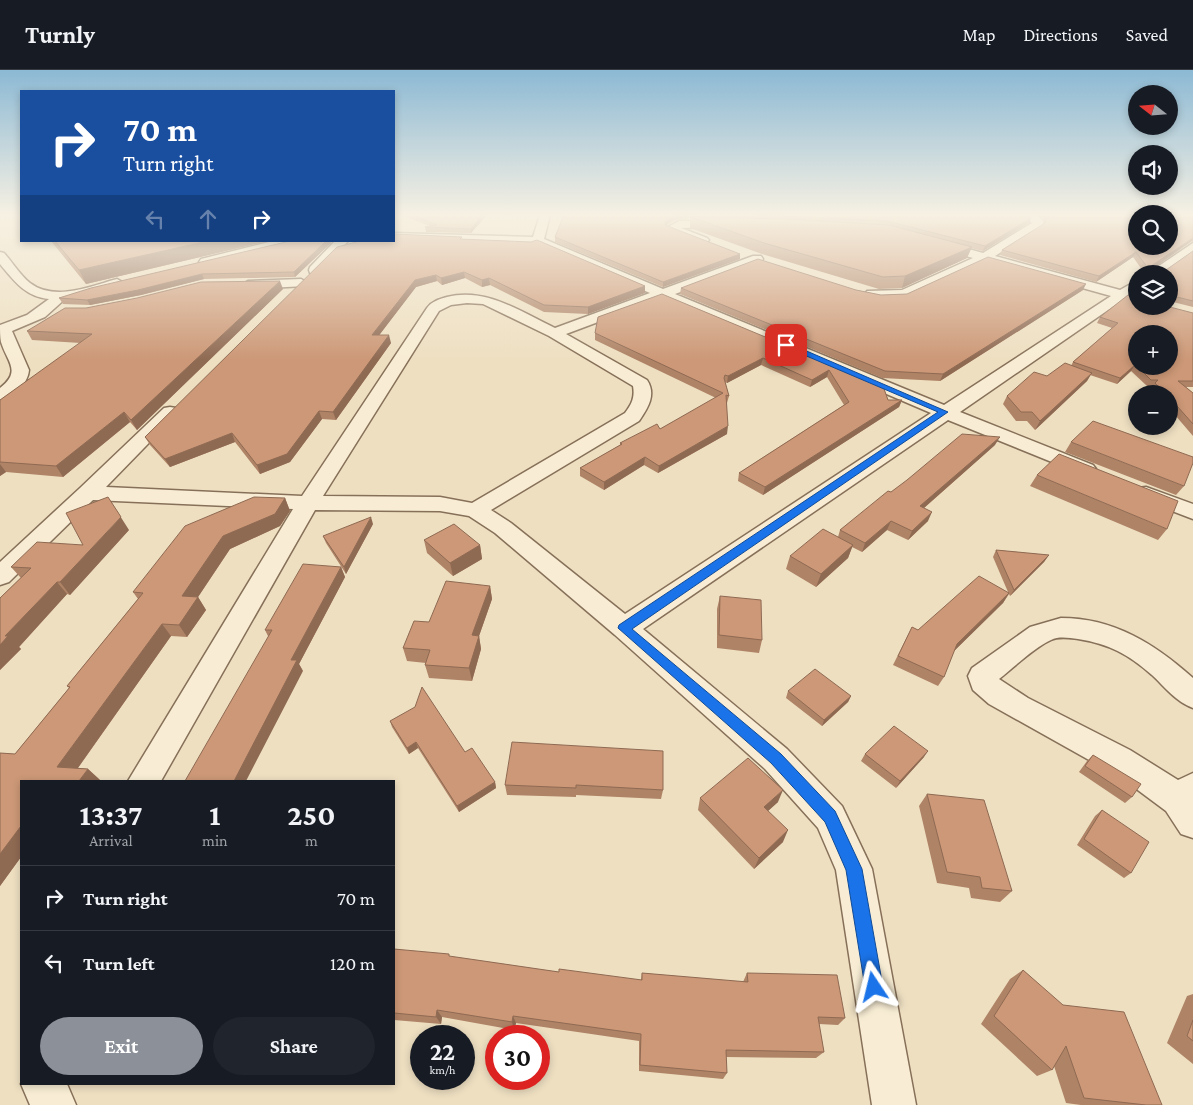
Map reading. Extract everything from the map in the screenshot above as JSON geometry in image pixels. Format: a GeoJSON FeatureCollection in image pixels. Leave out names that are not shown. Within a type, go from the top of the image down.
{"type":"FeatureCollection","features":[{"type":"Feature","properties":{"kind":"street"},"geometry":{"type":"LineString","coordinates":[[7,263],[26,285],[37,293],[60,296],[125,281]]}},
{"type":"Feature","properties":{"kind":"street"},"geometry":{"type":"LineString","coordinates":[[192,265],[199,263]]}},
{"type":"Feature","properties":{"kind":"street"},"geometry":{"type":"LineString","coordinates":[[287,297],[320,263]]}},
{"type":"Feature","properties":{"kind":"street"},"geometry":{"type":"LineString","coordinates":[[592,263],[944,412],[1101,475]]}},
{"type":"Feature","properties":{"kind":"street"},"geometry":{"type":"LineString","coordinates":[[554,332],[662,292],[754,263]]}},
{"type":"Feature","properties":{"kind":"street"},"geometry":{"type":"LineString","coordinates":[[861,291],[879,295],[904,294],[971,263]]}},
{"type":"Feature","properties":{"kind":"street"},"geometry":{"type":"LineString","coordinates":[[1011,263],[1128,292]]}},
{"type":"Feature","properties":{"kind":"street"},"geometry":{"type":"LineString","coordinates":[[231,284],[276,285],[301,283]]}},
{"type":"Feature","properties":{"kind":"street"},"geometry":{"type":"LineString","coordinates":[[624,628],[944,412],[1128,295]]}},
{"type":"Feature","properties":{"kind":"street"},"geometry":{"type":"LineString","coordinates":[[44,312],[60,296]]}},
{"type":"Feature","properties":{"kind":"street"},"geometry":{"type":"LineString","coordinates":[[145,780],[308,503],[434,308],[439,304],[450,301],[477,298],[554,332],[641,384],[644,394],[642,403],[632,417],[475,510]]}},
{"type":"Feature","properties":{"kind":"street"},"geometry":{"type":"LineString","coordinates":[[0,396],[14,386],[21,376],[21,370],[1,330],[44,312],[62,311]]}},
{"type":"Feature","properties":{"kind":"street"},"geometry":{"type":"LineString","coordinates":[[0,576],[181,402]]}},
{"type":"Feature","properties":{"kind":"street"},"geometry":{"type":"LineString","coordinates":[[1128,486],[1193,512]]}},
{"type":"Feature","properties":{"kind":"street"},"geometry":{"type":"LineString","coordinates":[[88,493],[308,503],[440,504],[475,510],[504,528],[776,758],[830,817],[854,869],[894,1105]]}},
{"type":"Feature","properties":{"kind":"street"},"geometry":{"type":"LineString","coordinates":[[1188,803],[1114,756],[1000,696],[983,682],[982,676],[1040,634],[1050,628],[1062,627],[1101,633],[1129,644],[1156,664],[1193,696]]}},
{"type":"Feature","properties":{"kind":"street"},"geometry":{"type":"LineString","coordinates":[[44,1085],[54,1105]]}},
{"type":"Feature","properties":{"kind":"building"},"geometry":{"type":"Polygon","coordinates":[[[73,263],[109,263],[79,270],[73,263]]]}},
{"type":"Feature","properties":{"kind":"building"},"geometry":{"type":"Polygon","coordinates":[[[196,263],[303,263],[294,272],[202,274],[87,300],[59,298],[91,288],[196,263]]]}},
{"type":"Feature","properties":{"kind":"building"},"geometry":{"type":"Polygon","coordinates":[[[321,263],[592,263],[645,286],[588,307],[544,305],[489,278],[482,280],[464,272],[441,278],[436,275],[415,280],[372,335],[389,335],[333,412],[319,411],[287,454],[257,465],[232,433],[165,459],[145,437],[321,263]]]}},
{"type":"Feature","properties":{"kind":"building"},"geometry":{"type":"Polygon","coordinates":[[[618,263],[714,263],[663,282],[618,263]]]}},
{"type":"Feature","properties":{"kind":"building"},"geometry":{"type":"Polygon","coordinates":[[[747,263],[772,263],[856,290],[881,295],[907,294],[974,263],[1011,263],[1086,284],[943,374],[885,371],[681,288],[747,263]]]}},
{"type":"Feature","properties":{"kind":"building"},"geometry":{"type":"Polygon","coordinates":[[[835,263],[934,263],[905,276],[883,277],[835,263]]]}},
{"type":"Feature","properties":{"kind":"building"},"geometry":{"type":"Polygon","coordinates":[[[1052,263],[1119,263],[1099,276],[1052,263]]]}},
{"type":"Feature","properties":{"kind":"building"},"geometry":{"type":"Polygon","coordinates":[[[1176,263],[1193,263],[1193,301],[1178,297],[1178,265],[1173,265],[1176,263]]]}},
{"type":"Feature","properties":{"kind":"building"},"geometry":{"type":"Polygon","coordinates":[[[280,281],[131,420],[124,412],[56,466],[0,462],[0,400],[92,334],[27,331],[65,308],[86,308],[201,282],[280,281]]]}},
{"type":"Feature","properties":{"kind":"building"},"geometry":{"type":"Polygon","coordinates":[[[662,294],[883,386],[888,400],[902,400],[765,487],[739,473],[849,402],[829,370],[812,380],[763,358],[728,376],[725,375],[724,378],[729,396],[726,395],[728,426],[659,466],[645,457],[604,482],[580,468],[622,444],[620,443],[657,424],[660,429],[723,393],[595,333],[598,317],[662,294]]]}},
{"type":"Feature","properties":{"kind":"building"},"geometry":{"type":"Polygon","coordinates":[[[1128,295],[1128,315],[1178,315],[1178,309],[1193,313],[1193,381],[1178,381],[1193,393],[1193,424],[1178,407],[1178,385],[1157,385],[1155,383],[1158,380],[1151,380],[1146,375],[1178,375],[1178,325],[1128,325],[1128,371],[1120,378],[1073,362],[1118,323],[1100,317],[1128,295]]]}},
{"type":"Feature","properties":{"kind":"building"},"geometry":{"type":"Polygon","coordinates":[[[1065,363],[1092,373],[1040,421],[1032,412],[1021,412],[1007,396],[1034,372],[1047,376],[1065,363]]]}},
{"type":"Feature","properties":{"kind":"building"},"geometry":{"type":"Polygon","coordinates":[[[1093,421],[1193,457],[1193,463],[1184,486],[1071,442],[1093,421]]]}},
{"type":"Feature","properties":{"kind":"building"},"geometry":{"type":"Polygon","coordinates":[[[962,434],[1000,437],[920,506],[932,512],[912,531],[891,521],[865,543],[840,530],[888,491],[891,492],[907,480],[962,434]]]}},
{"type":"Feature","properties":{"kind":"building"},"geometry":{"type":"Polygon","coordinates":[[[1059,454],[1178,501],[1167,529],[1037,475],[1059,454]]]}},
{"type":"Feature","properties":{"kind":"building"},"geometry":{"type":"Polygon","coordinates":[[[108,497],[121,517],[60,582],[57,582],[5,636],[8,636],[0,645],[0,598],[31,568],[11,567],[37,542],[83,545],[66,513],[108,497]]]}},
{"type":"Feature","properties":{"kind":"building"},"geometry":{"type":"Polygon","coordinates":[[[254,497],[285,498],[275,514],[223,536],[182,596],[198,597],[179,625],[162,624],[57,767],[88,769],[80,780],[20,780],[20,827],[0,854],[0,753],[15,754],[70,687],[67,686],[143,593],[133,592],[185,526],[254,497]]]}},
{"type":"Feature","properties":{"kind":"building"},"geometry":{"type":"Polygon","coordinates":[[[371,517],[344,567],[323,536],[371,517]]]}},
{"type":"Feature","properties":{"kind":"building"},"geometry":{"type":"Polygon","coordinates":[[[454,524],[480,545],[450,563],[424,540],[454,524]]]}},
{"type":"Feature","properties":{"kind":"building"},"geometry":{"type":"Polygon","coordinates":[[[823,529],[853,545],[821,574],[790,556],[823,529]]]}},
{"type":"Feature","properties":{"kind":"building"},"geometry":{"type":"Polygon","coordinates":[[[996,550],[1049,555],[1014,590],[996,550]]]}},
{"type":"Feature","properties":{"kind":"building"},"geometry":{"type":"Polygon","coordinates":[[[303,564],[341,567],[291,660],[297,660],[235,780],[186,780],[272,630],[265,630],[303,564]]]}},
{"type":"Feature","properties":{"kind":"building"},"geometry":{"type":"Polygon","coordinates":[[[979,576],[1009,593],[957,644],[944,677],[898,656],[912,627],[918,630],[979,576]]]}},
{"type":"Feature","properties":{"kind":"building"},"geometry":{"type":"Polygon","coordinates":[[[446,581],[490,586],[472,635],[479,636],[469,668],[425,665],[430,650],[403,648],[414,621],[429,622],[446,581]]]}},
{"type":"Feature","properties":{"kind":"building"},"geometry":{"type":"Polygon","coordinates":[[[720,596],[761,600],[762,640],[719,635],[720,596]]]}},
{"type":"Feature","properties":{"kind":"building"},"geometry":{"type":"Polygon","coordinates":[[[815,669],[851,696],[824,720],[788,691],[815,669]]]}},
{"type":"Feature","properties":{"kind":"building"},"geometry":{"type":"Polygon","coordinates":[[[422,687],[465,752],[472,748],[495,782],[457,806],[416,742],[407,748],[390,721],[415,707],[422,687]]]}},
{"type":"Feature","properties":{"kind":"building"},"geometry":{"type":"Polygon","coordinates":[[[894,726],[928,751],[900,781],[865,754],[894,726]]]}},
{"type":"Feature","properties":{"kind":"building"},"geometry":{"type":"Polygon","coordinates":[[[512,742],[663,751],[663,790],[576,785],[576,788],[505,785],[512,742]]]}},
{"type":"Feature","properties":{"kind":"building"},"geometry":{"type":"Polygon","coordinates":[[[1093,755],[1141,784],[1132,797],[1085,766],[1093,755]]]}},
{"type":"Feature","properties":{"kind":"building"},"geometry":{"type":"Polygon","coordinates":[[[748,758],[783,790],[764,807],[788,830],[759,858],[700,798],[748,758]]]}},
{"type":"Feature","properties":{"kind":"building"},"geometry":{"type":"Polygon","coordinates":[[[927,794],[984,800],[1012,891],[982,888],[980,877],[947,872],[927,794]]]}},
{"type":"Feature","properties":{"kind":"building"},"geometry":{"type":"Polygon","coordinates":[[[1102,810],[1149,842],[1131,873],[1084,839],[1102,810]]]}},
{"type":"Feature","properties":{"kind":"building"},"geometry":{"type":"Polygon","coordinates":[[[395,949],[449,954],[449,956],[559,972],[559,969],[642,980],[642,973],[748,982],[747,973],[837,975],[845,1018],[818,1017],[824,1052],[726,1050],[727,1073],[640,1065],[641,1034],[513,1016],[512,1022],[437,1010],[436,1017],[395,1013],[395,949]]]}},
{"type":"Feature","properties":{"kind":"building"},"geometry":{"type":"Polygon","coordinates":[[[1023,970],[1063,1005],[1124,1012],[1162,1105],[1084,1098],[1066,1046],[1052,1070],[994,1016],[1023,970]]]}},
{"type":"Feature","properties":{"kind":"building"},"geometry":{"type":"Polygon","coordinates":[[[1193,1020],[1193,1041],[1187,1036],[1193,1020]]]}},
{"type":"Feature","properties":{"kind":"route"},"geometry":{"type":"LineString","coordinates":[[786,345],[944,412],[624,628],[776,758],[830,817],[854,869],[874,987]]}}]}
